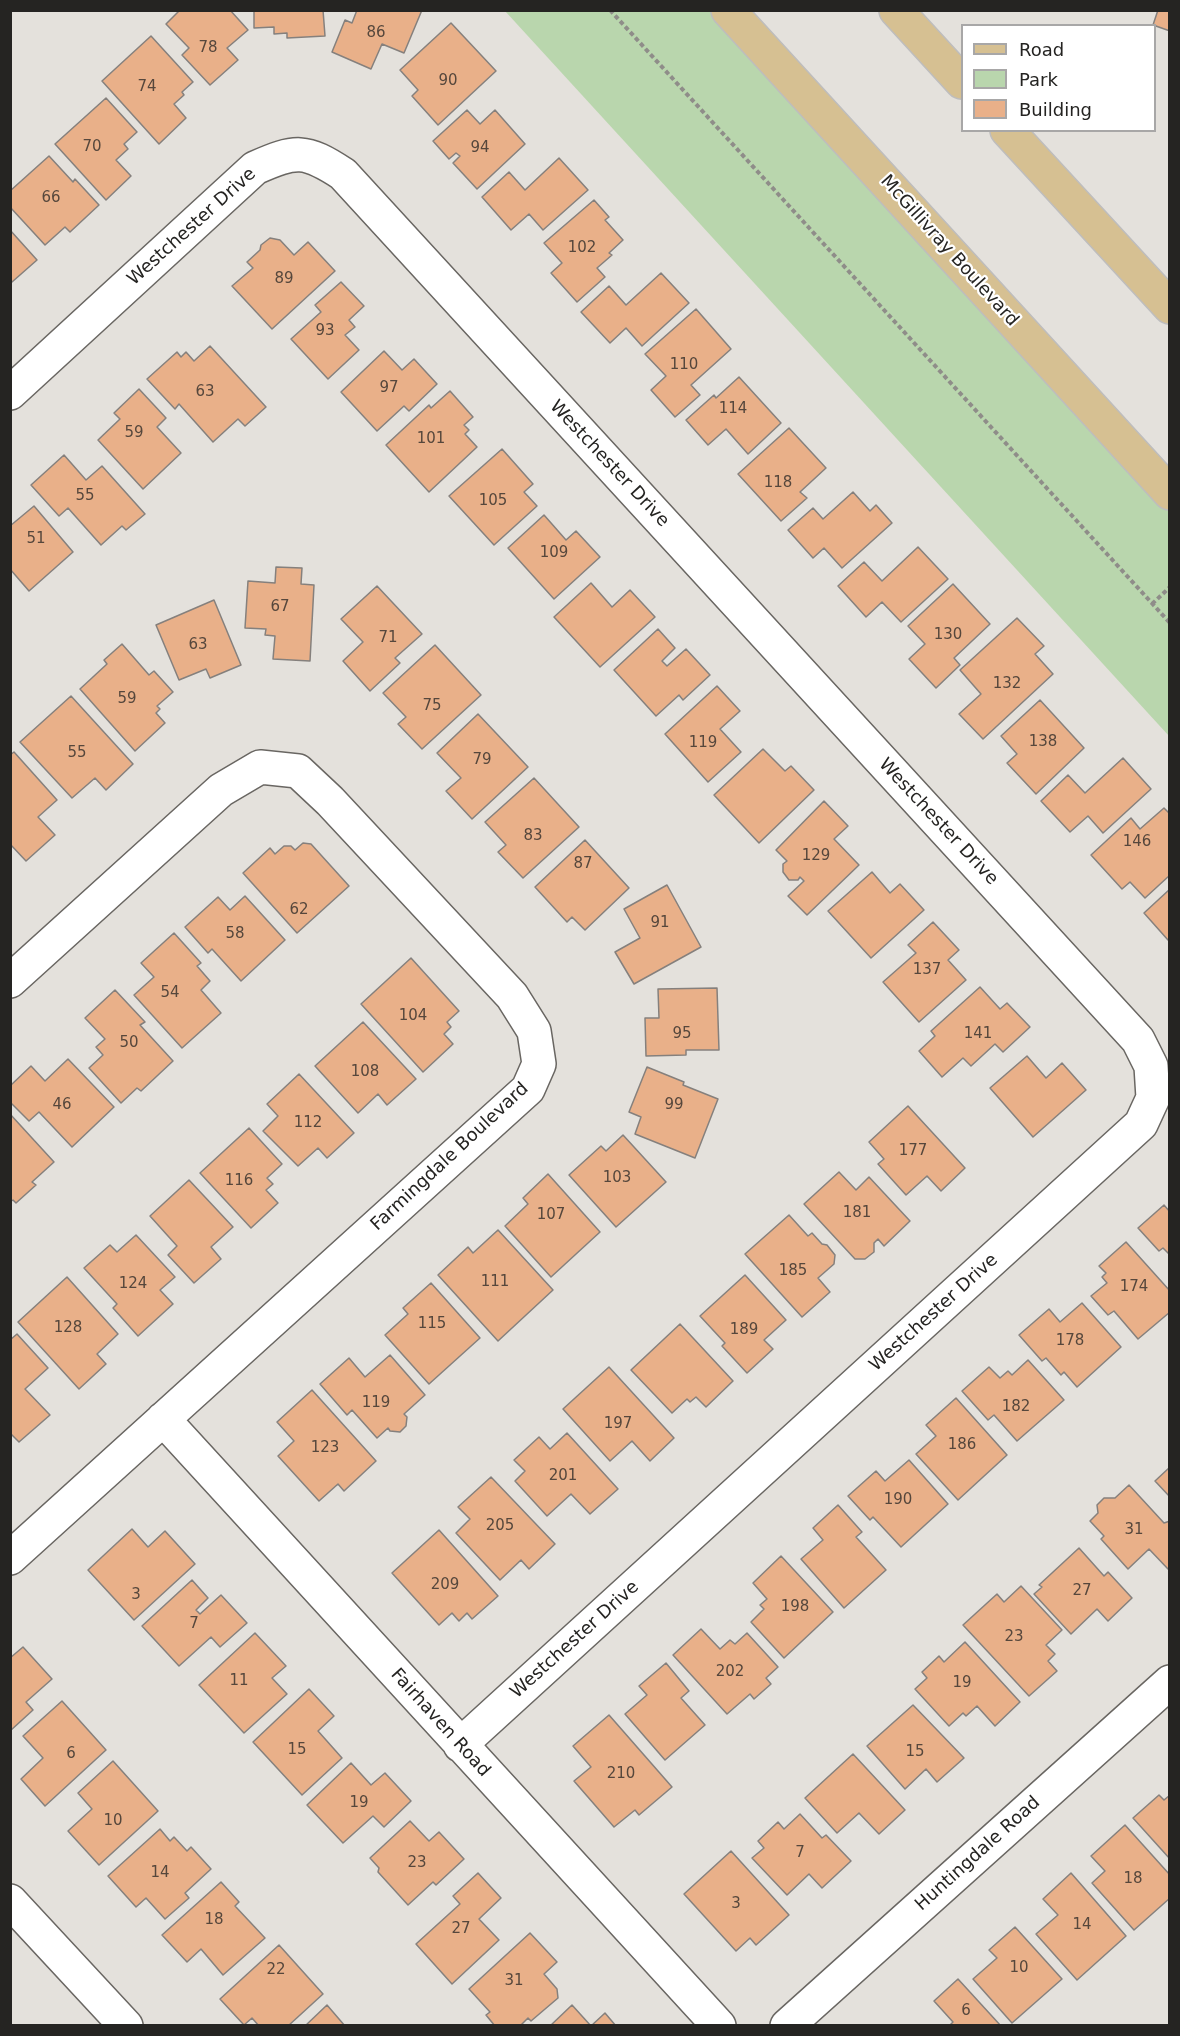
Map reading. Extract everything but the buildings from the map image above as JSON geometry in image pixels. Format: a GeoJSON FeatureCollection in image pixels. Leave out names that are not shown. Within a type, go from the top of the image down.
{"type":"FeatureCollection","features":[{"type":"Feature","properties":{"kind":"main road","name":"McGillivray Boulevard"},"geometry":{"type":"LineString","coordinates":[[728,10],[1170,493]]}},
{"type":"Feature","properties":{"kind":"main road"},"geometry":{"type":"LineString","coordinates":[[897,10],[961,80]]}},
{"type":"Feature","properties":{"kind":"main road"},"geometry":{"type":"LineString","coordinates":[[1009,132],[1170,307]]}},
{"type":"Feature","properties":{"kind":"street","name":"Westchester Drive"},"geometry":{"type":"LineString","coordinates":[[10,393],[255,168],[279,158],[300,153],[320,159],[344,174],[1138,1040],[1151,1066],[1154,1098],[1141,1124],[460,1745]]}},
{"type":"Feature","properties":{"kind":"street","name":"Farmingdale Boulevard"},"geometry":{"type":"LineString","coordinates":[[10,981],[221,790],[260,767],[298,771],[330,801],[512,996],[534,1031],[539,1064],[528,1089],[10,1558]]}},
{"type":"Feature","properties":{"kind":"street","name":"Fairhaven Road"},"geometry":{"type":"LineString","coordinates":[[163,1419],[719,2025]]}},
{"type":"Feature","properties":{"kind":"street","name":"Huntingdale Road"},"geometry":{"type":"LineString","coordinates":[[787,2025],[1169,1683]]}},
{"type":"Feature","properties":{"kind":"street"},"geometry":{"type":"LineString","coordinates":[[10,1901],[126,2025]]}},
{"type":"Feature","properties":{"kind":"path"},"geometry":{"type":"LineString","coordinates":[[610,10],[1170,623]]}},
{"type":"Feature","properties":{"kind":"path"},"geometry":{"type":"LineString","coordinates":[[1152,604],[1170,586]]}},
{"type":"Feature","properties":{"kind":"green space"},"geometry":{"type":"Polygon","coordinates":[[[505,11],[728,11],[1169,493],[1169,736],[505,11]]]}}]}
